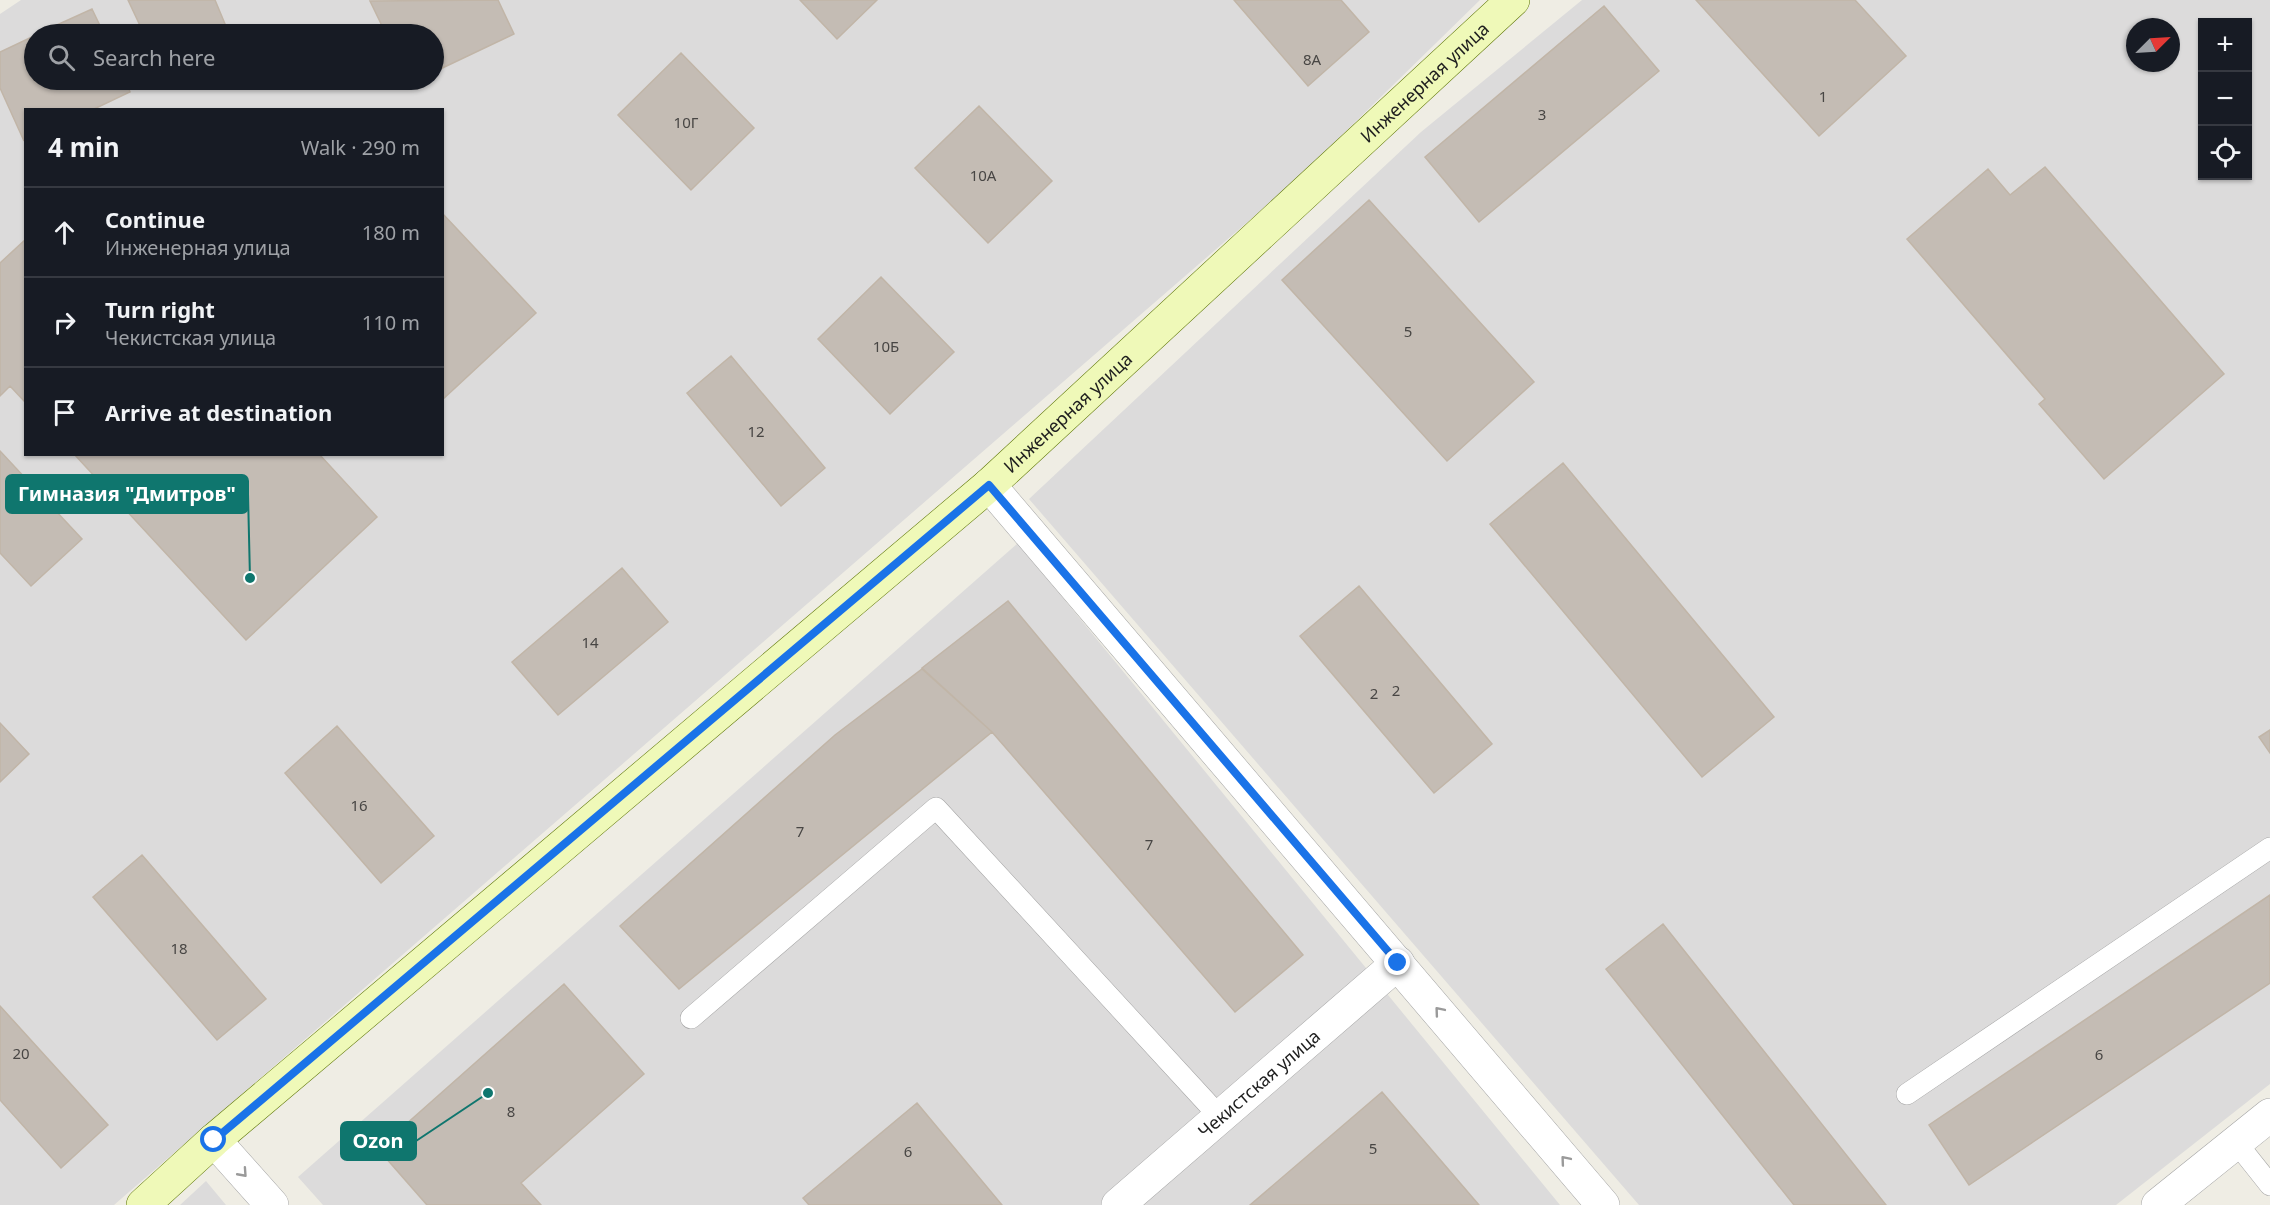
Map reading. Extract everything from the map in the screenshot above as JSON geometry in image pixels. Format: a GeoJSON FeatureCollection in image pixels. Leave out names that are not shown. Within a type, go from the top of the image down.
{"type":"FeatureCollection","features":[{"type":"Feature","properties":{"kind":"street","name":"Инженерная улица"},"geometry":{"type":"LineString","coordinates":[[143,1205],[214,1140],[989,485],[1513,0]]}},
{"type":"Feature","properties":{"kind":"street"},"geometry":{"type":"LineString","coordinates":[[989,485],[1603,1205]]}},
{"type":"Feature","properties":{"kind":"street","name":"Чекистская улица"},"geometry":{"type":"LineString","coordinates":[[1118,1205],[1398,963]]}},
{"type":"Feature","properties":{"kind":"street"},"geometry":{"type":"LineString","coordinates":[[2158,1205],[2270,1115]]}},
{"type":"Feature","properties":{"kind":"street"},"geometry":{"type":"LineString","coordinates":[[214,1140],[272,1205]]}},
{"type":"Feature","properties":{"kind":"lane"},"geometry":{"type":"LineString","coordinates":[[691,1018],[936,808],[1220,1117]]}},
{"type":"Feature","properties":{"kind":"lane"},"geometry":{"type":"LineString","coordinates":[[1907,1094],[2270,848]]}},
{"type":"Feature","properties":{"kind":"lane"},"geometry":{"type":"LineString","coordinates":[[2235,1141],[2270,1185]]}},
{"type":"Feature","properties":{"kind":"shaded area"},"geometry":{"type":"Polygon","coordinates":[[[21,0],[1480,0],[1297,179],[114,1205],[0,1205],[0,14],[21,0]]]}},
{"type":"Feature","properties":{"kind":"shaded area"},"geometry":{"type":"Polygon","coordinates":[[[1582,0],[2270,0],[2270,1084],[2116,1205],[1639,1205],[1029,499],[1421,132],[1582,0]]]}},
{"type":"Feature","properties":{"kind":"shaded area"},"geometry":{"type":"Polygon","coordinates":[[[1018,543],[1560,1205],[323,1205],[298,1177],[1018,543]]]}},
{"type":"Feature","properties":{"kind":"shaded area"},"geometry":{"type":"Polygon","coordinates":[[[206,1181],[226,1205],[180,1205],[206,1181]]]}},
{"type":"Feature","properties":{"kind":"building"},"geometry":{"type":"Polygon","coordinates":[[[128,0],[215,0],[225,24],[139,24],[128,0]]]}},
{"type":"Feature","properties":{"kind":"building"},"geometry":{"type":"Polygon","coordinates":[[[498,0],[514,34],[444,67],[444,24],[381,24],[370,1],[498,0]]]}},
{"type":"Feature","properties":{"kind":"building"},"geometry":{"type":"Polygon","coordinates":[[[800,0],[877,0],[837,39],[800,0]]]}},
{"type":"Feature","properties":{"kind":"building"},"geometry":{"type":"Polygon","coordinates":[[[1234,0],[1341,0],[1369,32],[1308,86],[1234,0]]]}},
{"type":"Feature","properties":{"kind":"building"},"geometry":{"type":"Polygon","coordinates":[[[1696,0],[1855,0],[1906,56],[1819,136],[1696,0]]]}},
{"type":"Feature","properties":{"kind":"building"},"geometry":{"type":"Polygon","coordinates":[[[1604,6],[1659,71],[1479,222],[1425,157],[1604,6]]]}},
{"type":"Feature","properties":{"kind":"building"},"geometry":{"type":"Polygon","coordinates":[[[92,9],[99,24],[59,24],[92,9]]]}},
{"type":"Feature","properties":{"kind":"building"},"geometry":{"type":"Polygon","coordinates":[[[24,41],[24,90],[129,90],[130,92],[96,108],[24,108],[24,141],[0,88],[0,52],[24,41]]]}},
{"type":"Feature","properties":{"kind":"building"},"geometry":{"type":"Polygon","coordinates":[[[681,53],[754,128],[691,190],[618,115],[681,53]]]}},
{"type":"Feature","properties":{"kind":"building"},"geometry":{"type":"Polygon","coordinates":[[[979,106],[1052,181],[988,243],[915,168],[979,106]]]}},
{"type":"Feature","properties":{"kind":"building"},"geometry":{"type":"Polygon","coordinates":[[[2045,167],[2224,374],[2104,479],[2039,404],[2045,399],[1907,239],[1988,169],[2010,195],[2045,167]]]}},
{"type":"Feature","properties":{"kind":"building"},"geometry":{"type":"Polygon","coordinates":[[[1369,200],[1534,382],[1447,461],[1282,280],[1369,200]]]}},
{"type":"Feature","properties":{"kind":"building"},"geometry":{"type":"Polygon","coordinates":[[[444,215],[536,313],[444,398],[444,215]]]}},
{"type":"Feature","properties":{"kind":"building"},"geometry":{"type":"Polygon","coordinates":[[[24,241],[24,401],[10,386],[0,396],[0,263],[24,241]]]}},
{"type":"Feature","properties":{"kind":"building"},"geometry":{"type":"Polygon","coordinates":[[[881,277],[954,352],[890,414],[818,339],[881,277]]]}},
{"type":"Feature","properties":{"kind":"building"},"geometry":{"type":"Polygon","coordinates":[[[731,356],[825,468],[781,506],[687,393],[731,356]]]}},
{"type":"Feature","properties":{"kind":"building"},"geometry":{"type":"Polygon","coordinates":[[[0,451],[82,539],[31,586],[0,553],[0,451]]]}},
{"type":"Feature","properties":{"kind":"building"},"geometry":{"type":"Polygon","coordinates":[[[76,456],[321,456],[377,517],[246,640],[76,456]]]}},
{"type":"Feature","properties":{"kind":"building"},"geometry":{"type":"Polygon","coordinates":[[[1563,463],[1774,717],[1702,777],[1490,524],[1563,463]]]}},
{"type":"Feature","properties":{"kind":"building"},"geometry":{"type":"Polygon","coordinates":[[[622,568],[668,622],[558,715],[512,662],[622,568]]]}},
{"type":"Feature","properties":{"kind":"building"},"geometry":{"type":"Polygon","coordinates":[[[1359,586],[1492,744],[1434,793],[1300,636],[1359,586]]]}},
{"type":"Feature","properties":{"kind":"building"},"geometry":{"type":"Polygon","coordinates":[[[1008,601],[1303,955],[1235,1012],[992,732],[922,668],[1008,601]]]}},
{"type":"Feature","properties":{"kind":"building"},"geometry":{"type":"Polygon","coordinates":[[[922,669],[992,732],[679,989],[620,926],[835,735],[922,669]]]}},
{"type":"Feature","properties":{"kind":"building"},"geometry":{"type":"Polygon","coordinates":[[[0,723],[29,754],[0,782],[0,723]]]}},
{"type":"Feature","properties":{"kind":"building"},"geometry":{"type":"Polygon","coordinates":[[[337,726],[434,836],[381,883],[285,773],[337,726]]]}},
{"type":"Feature","properties":{"kind":"building"},"geometry":{"type":"Polygon","coordinates":[[[2270,730],[2270,753],[2259,737],[2270,730]]]}},
{"type":"Feature","properties":{"kind":"building"},"geometry":{"type":"Polygon","coordinates":[[[142,855],[266,999],[217,1040],[93,897],[142,855]]]}},
{"type":"Feature","properties":{"kind":"building"},"geometry":{"type":"Polygon","coordinates":[[[2270,895],[2270,983],[1969,1185],[1929,1125],[2270,895]]]}},
{"type":"Feature","properties":{"kind":"building"},"geometry":{"type":"Polygon","coordinates":[[[1663,924],[1886,1205],[1794,1205],[1606,969],[1663,924]]]}},
{"type":"Feature","properties":{"kind":"building"},"geometry":{"type":"Polygon","coordinates":[[[564,984],[644,1074],[521,1183],[541,1205],[427,1205],[378,1149],[564,984]]]}},
{"type":"Feature","properties":{"kind":"building"},"geometry":{"type":"Polygon","coordinates":[[[0,1006],[108,1125],[61,1168],[0,1100],[0,1006]]]}},
{"type":"Feature","properties":{"kind":"building"},"geometry":{"type":"Polygon","coordinates":[[[1382,1092],[1479,1205],[1250,1205],[1382,1092]]]}},
{"type":"Feature","properties":{"kind":"building"},"geometry":{"type":"Polygon","coordinates":[[[917,1103],[1002,1205],[809,1205],[803,1198],[917,1103]]]}},
{"type":"Feature","properties":{"kind":"place","name":"Гимназия \"Дмитров\""},"geometry":{"type":"Point","coordinates":[250,578]}},
{"type":"Feature","properties":{"kind":"place","name":"Ozon"},"geometry":{"type":"Point","coordinates":[488,1093]}},
{"type":"Feature","properties":{"kind":"route"},"geometry":{"type":"LineString","coordinates":[[214,1140],[989,485],[1398,963]]}}]}
